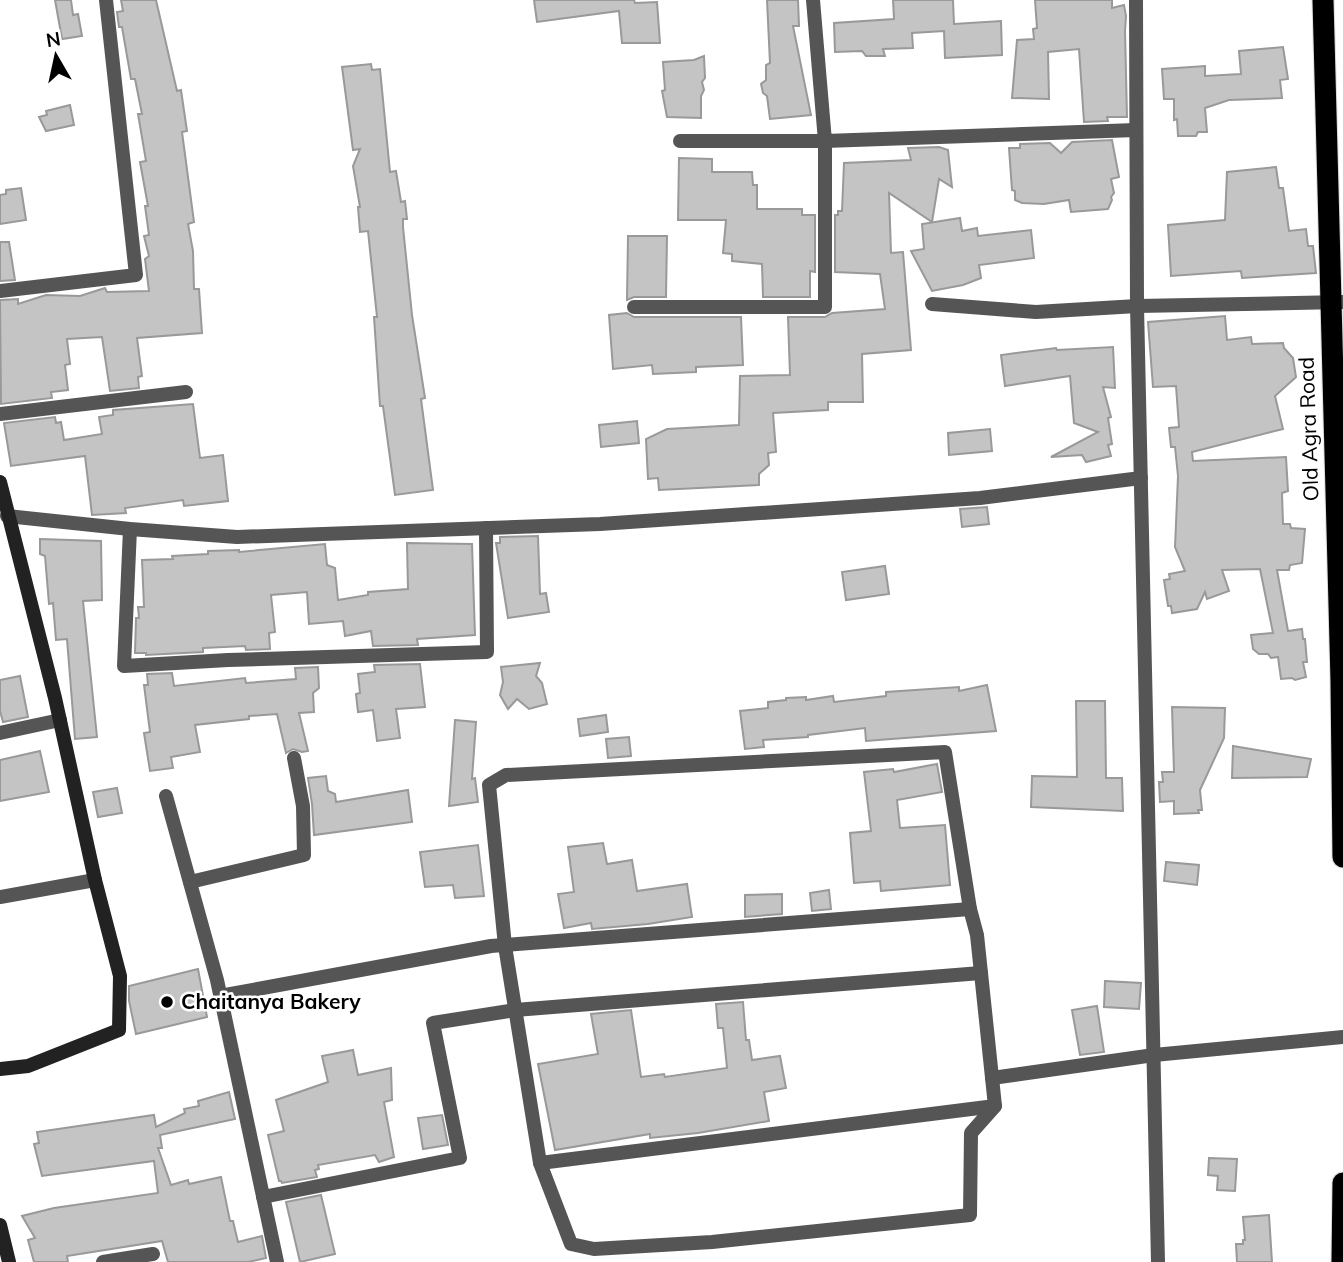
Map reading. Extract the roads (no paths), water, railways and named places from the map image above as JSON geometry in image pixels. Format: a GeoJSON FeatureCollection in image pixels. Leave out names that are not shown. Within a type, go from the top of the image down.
{"type":"FeatureCollection","features":[{"type":"Feature","properties":{"kind":"highway","name":"Old Agra Road"},"geometry":{"type":"LineString","coordinates":[[1323,0],[1336,302],[1343,857]]}},
{"type":"Feature","properties":{"kind":"highway"},"geometry":{"type":"LineString","coordinates":[[1342,1262],[1343,1183]]}},
{"type":"Feature","properties":{"kind":"street"},"geometry":{"type":"LineString","coordinates":[[0,292],[136,275],[106,0]]}},
{"type":"Feature","properties":{"kind":"street"},"geometry":{"type":"LineString","coordinates":[[634,307],[825,307],[825,141],[813,0]]}},
{"type":"Feature","properties":{"kind":"street"},"geometry":{"type":"LineString","coordinates":[[1136,0],[1137,306],[1158,1262]]}},
{"type":"Feature","properties":{"kind":"street"},"geometry":{"type":"LineString","coordinates":[[680,141],[825,141],[1136,130]]}},
{"type":"Feature","properties":{"kind":"street"},"geometry":{"type":"LineString","coordinates":[[932,304],[1036,312],[1137,306],[1336,302]]}},
{"type":"Feature","properties":{"kind":"street"},"geometry":{"type":"LineString","coordinates":[[0,414],[186,392]]}},
{"type":"Feature","properties":{"kind":"street"},"geometry":{"type":"LineString","coordinates":[[7,516],[237,537],[600,524],[980,498],[1141,478]]}},
{"type":"Feature","properties":{"kind":"street"},"geometry":{"type":"LineString","coordinates":[[0,482],[60,720],[95,880],[120,976],[119,1030],[28,1066],[0,1069]]}},
{"type":"Feature","properties":{"kind":"street"},"geometry":{"type":"LineString","coordinates":[[130,529],[124,666],[487,652],[486,528]]}},
{"type":"Feature","properties":{"kind":"street"},"geometry":{"type":"LineString","coordinates":[[0,733],[60,720]]}},
{"type":"Feature","properties":{"kind":"street"},"geometry":{"type":"LineString","coordinates":[[945,752],[970,909],[977,934],[995,1107],[971,1133],[970,1215],[712,1242],[594,1249],[571,1244],[540,1163],[505,946],[489,785],[506,775],[945,752]]}},
{"type":"Feature","properties":{"kind":"street"},"geometry":{"type":"LineString","coordinates":[[190,882],[304,855],[303,806],[294,758]]}},
{"type":"Feature","properties":{"kind":"street"},"geometry":{"type":"LineString","coordinates":[[166,796],[220,996],[278,1262]]}},
{"type":"Feature","properties":{"kind":"street"},"geometry":{"type":"LineString","coordinates":[[0,897],[95,880]]}},
{"type":"Feature","properties":{"kind":"street"},"geometry":{"type":"LineString","coordinates":[[220,996],[505,946],[970,909]]}},
{"type":"Feature","properties":{"kind":"street"},"geometry":{"type":"LineString","coordinates":[[263,1196],[460,1158],[433,1023],[515,1010],[981,973]]}},
{"type":"Feature","properties":{"kind":"street"},"geometry":{"type":"LineString","coordinates":[[992,1078],[1154,1055],[1343,1037]]}},
{"type":"Feature","properties":{"kind":"street"},"geometry":{"type":"LineString","coordinates":[[540,1163],[995,1107]]}},
{"type":"Feature","properties":{"kind":"street"},"geometry":{"type":"LineString","coordinates":[[0,1225],[9,1262]]}},
{"type":"Feature","properties":{"kind":"street"},"geometry":{"type":"LineString","coordinates":[[103,1262],[153,1254]]}},
{"type":"Feature","properties":{"kind":"place","name":"Chaitanya Bakery"},"geometry":{"type":"Point","coordinates":[167,1002]}}]}
